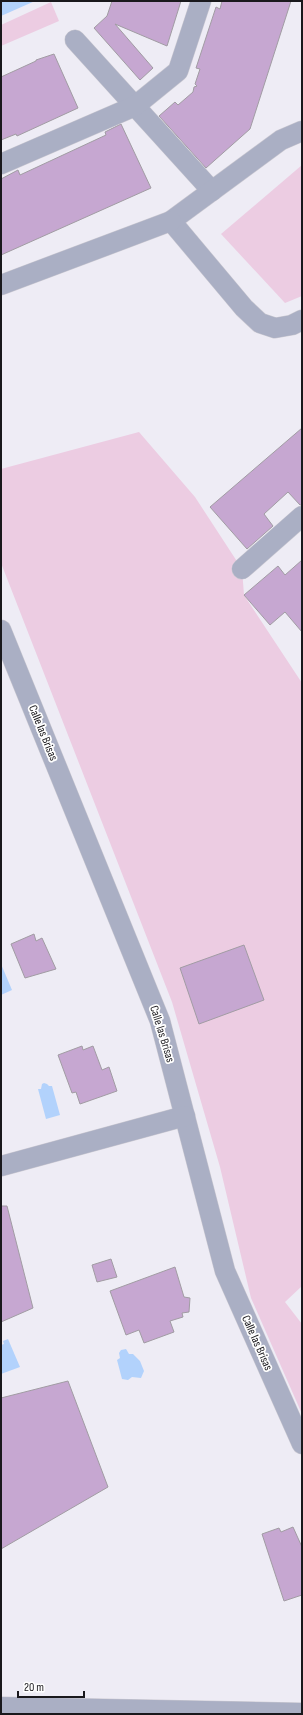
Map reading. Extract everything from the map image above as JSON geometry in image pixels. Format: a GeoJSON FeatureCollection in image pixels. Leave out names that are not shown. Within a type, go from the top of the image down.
{"type":"FeatureCollection","features":[{"type":"Feature","properties":{"kind":"street"},"geometry":{"type":"LineString","coordinates":[[1,164],[135,106],[178,70],[201,1]]}},
{"type":"Feature","properties":{"kind":"street"},"geometry":{"type":"LineString","coordinates":[[75,40],[212,191]]}},
{"type":"Feature","properties":{"kind":"street"},"geometry":{"type":"LineString","coordinates":[[1,285],[171,221],[280,140],[302,131]]}},
{"type":"Feature","properties":{"kind":"street"},"geometry":{"type":"LineString","coordinates":[[171,221],[244,308],[260,323],[275,328],[292,325],[302,320]]}},
{"type":"Feature","properties":{"kind":"street"},"geometry":{"type":"LineString","coordinates":[[242,569],[302,516]]}},
{"type":"Feature","properties":{"kind":"street","name":"Calle las Brisas"},"geometry":{"type":"LineString","coordinates":[[1,630],[160,1021],[225,1271],[302,1444]]}},
{"type":"Feature","properties":{"kind":"street"},"geometry":{"type":"LineString","coordinates":[[1,1166],[185,1116]]}},
{"type":"Feature","properties":{"kind":"street"},"geometry":{"type":"LineString","coordinates":[[1,1707],[302,1713]]}},
{"type":"Feature","properties":{"kind":"shaded area"},"geometry":{"type":"Polygon","coordinates":[[[51,2],[59,21],[1,46],[1,25],[51,2]]]}},
{"type":"Feature","properties":{"kind":"shaded area"},"geometry":{"type":"Polygon","coordinates":[[[302,165],[302,296],[285,303],[221,234],[302,165]]]}},
{"type":"Feature","properties":{"kind":"shaded area"},"geometry":{"type":"Polygon","coordinates":[[[139,432],[195,497],[242,569],[244,595],[302,683],[302,1286],[285,1302],[302,1324],[302,1414],[251,1298],[220,1167],[172,1002],[1,563],[1,469],[139,432]]]}},
{"type":"Feature","properties":{"kind":"water"},"geometry":{"type":"Polygon","coordinates":[[[1,1],[35,1],[1,16],[1,1]]]}},
{"type":"Feature","properties":{"kind":"water"},"geometry":{"type":"Polygon","coordinates":[[[1,964],[12,990],[1,995],[1,964]]]}},
{"type":"Feature","properties":{"kind":"water"},"geometry":{"type":"Polygon","coordinates":[[[44,1083],[52,1086],[60,1115],[46,1119],[38,1089],[41,1089],[42,1084],[44,1083]]]}},
{"type":"Feature","properties":{"kind":"water"},"geometry":{"type":"Polygon","coordinates":[[[8,1339],[20,1367],[1,1374],[1,1345],[4,1344],[3,1341],[8,1339]]]}},
{"type":"Feature","properties":{"kind":"water"},"geometry":{"type":"Polygon","coordinates":[[[126,1349],[129,1354],[133,1354],[140,1361],[144,1371],[141,1378],[132,1377],[128,1380],[122,1379],[117,1360],[120,1358],[119,1353],[121,1350],[126,1349]]]}},
{"type":"Feature","properties":{"kind":"building"},"geometry":{"type":"Polygon","coordinates":[[[112,1],[181,1],[167,46],[115,24],[153,68],[140,80],[94,28],[107,16],[112,1]]]}},
{"type":"Feature","properties":{"kind":"building"},"geometry":{"type":"Polygon","coordinates":[[[222,1],[291,1],[250,129],[206,168],[159,116],[175,102],[178,105],[193,92],[194,87],[197,86],[195,84],[200,69],[196,68],[216,7],[220,9],[222,1]]]}},
{"type":"Feature","properties":{"kind":"building"},"geometry":{"type":"Polygon","coordinates":[[[54,54],[78,108],[17,136],[16,134],[1,140],[1,77],[36,60],[54,54]]]}},
{"type":"Feature","properties":{"kind":"building"},"geometry":{"type":"Polygon","coordinates":[[[121,124],[151,188],[1,255],[1,179],[18,170],[20,175],[106,135],[105,132],[121,124]]]}},
{"type":"Feature","properties":{"kind":"building"},"geometry":{"type":"Polygon","coordinates":[[[302,428],[302,505],[300,505],[288,492],[264,514],[273,526],[247,549],[210,507],[302,428]]]}},
{"type":"Feature","properties":{"kind":"building"},"geometry":{"type":"Polygon","coordinates":[[[302,560],[302,632],[285,612],[270,625],[244,595],[278,566],[285,575],[302,560]]]}},
{"type":"Feature","properties":{"kind":"building"},"geometry":{"type":"Polygon","coordinates":[[[34,934],[36,941],[42,938],[56,969],[25,978],[11,944],[34,934]]]}},
{"type":"Feature","properties":{"kind":"building"},"geometry":{"type":"Polygon","coordinates":[[[244,945],[264,1000],[199,1024],[180,968],[244,945]]]}},
{"type":"Feature","properties":{"kind":"building"},"geometry":{"type":"Polygon","coordinates":[[[82,1046],[83,1050],[93,1046],[102,1070],[109,1067],[117,1091],[80,1104],[76,1092],[72,1093],[58,1055],[82,1046]]]}},
{"type":"Feature","properties":{"kind":"building"},"geometry":{"type":"Polygon","coordinates":[[[1,1206],[7,1206],[33,1308],[1,1322],[1,1206]]]}},
{"type":"Feature","properties":{"kind":"building"},"geometry":{"type":"Polygon","coordinates":[[[111,1259],[117,1277],[97,1282],[92,1265],[111,1259]]]}},
{"type":"Feature","properties":{"kind":"building"},"geometry":{"type":"Polygon","coordinates":[[[175,1267],[184,1297],[190,1298],[189,1312],[182,1313],[183,1317],[170,1321],[174,1332],[144,1343],[139,1330],[126,1335],[110,1291],[175,1267]]]}},
{"type":"Feature","properties":{"kind":"building"},"geometry":{"type":"Polygon","coordinates":[[[68,1381],[108,1487],[1,1549],[1,1398],[68,1381]]]}},
{"type":"Feature","properties":{"kind":"building"},"geometry":{"type":"Polygon","coordinates":[[[293,1527],[302,1547],[302,1595],[284,1601],[262,1534],[279,1528],[281,1532],[293,1527]]]}}]}
